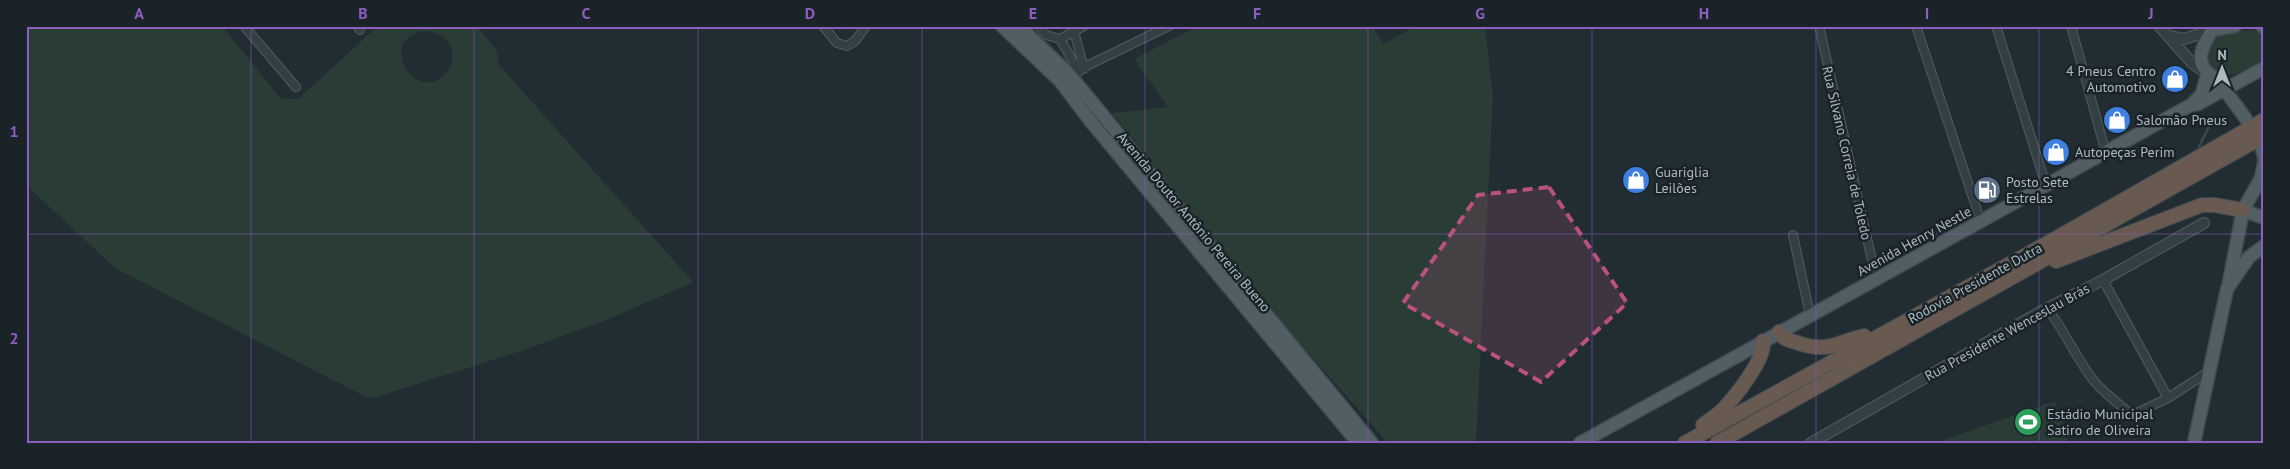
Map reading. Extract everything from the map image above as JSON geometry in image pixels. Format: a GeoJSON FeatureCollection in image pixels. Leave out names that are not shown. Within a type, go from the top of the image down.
{"type":"FeatureCollection","features":[{"type":"Feature","properties":{"kind":"highway","name":"Rodovia Presidente Dutra"},"geometry":{"type":"LineString","coordinates":[[1685,443],[2046,244],[2264,120]]}},
{"type":"Feature","properties":{"kind":"highway","name":"Rodovia Presidente Dutra"},"geometry":{"type":"LineString","coordinates":[[1718,443],[2020,274],[2263,147]]}},
{"type":"Feature","properties":{"kind":"highway"},"geometry":{"type":"LineString","coordinates":[[2020,274],[2202,205],[2243,210]]}},
{"type":"Feature","properties":{"kind":"highway"},"geometry":{"type":"LineString","coordinates":[[1779,332],[1786,339],[1806,346],[1824,348],[1886,331]]}},
{"type":"Feature","properties":{"kind":"highway"},"geometry":{"type":"LineString","coordinates":[[1681,443],[1726,407],[1757,363],[1763,351],[1763,341]]}},
{"type":"Feature","properties":{"kind":"main road","name":"Avenida Doutor Antônio Pereira Bueno"},"geometry":{"type":"LineString","coordinates":[[1002,26],[1073,74],[1098,131],[1358,443]]}},
{"type":"Feature","properties":{"kind":"main road","name":"Avenida Doutor Antônio Pereira Bueno"},"geometry":{"type":"LineString","coordinates":[[1018,26],[1073,74],[1372,443]]}},
{"type":"Feature","properties":{"kind":"main road"},"geometry":{"type":"LineString","coordinates":[[2234,26],[2212,30],[2202,47],[2201,62],[2207,74],[2224,90],[2246,119]]}},
{"type":"Feature","properties":{"kind":"main road","name":"Avenida Henry Nestle"},"geometry":{"type":"LineString","coordinates":[[1580,443],[1876,278],[2264,68]]}},
{"type":"Feature","properties":{"kind":"main road"},"geometry":{"type":"LineString","coordinates":[[2207,74],[2229,80],[2246,78]]}},
{"type":"Feature","properties":{"kind":"main road"},"geometry":{"type":"LineString","coordinates":[[2194,105],[2202,94],[2207,74]]}},
{"type":"Feature","properties":{"kind":"main road"},"geometry":{"type":"LineString","coordinates":[[2194,105],[2210,102],[2236,106]]}},
{"type":"Feature","properties":{"kind":"main road"},"geometry":{"type":"LineString","coordinates":[[2194,443],[2243,210],[2262,178],[2264,163]]}},
{"type":"Feature","properties":{"kind":"main road"},"geometry":{"type":"LineString","coordinates":[[2243,210],[2264,218]]}},
{"type":"Feature","properties":{"kind":"main road"},"geometry":{"type":"LineString","coordinates":[[2227,289],[2249,257],[2264,246]]}},
{"type":"Feature","properties":{"kind":"street"},"geometry":{"type":"LineString","coordinates":[[823,26],[837,43],[847,46],[855,41],[866,26]]}},
{"type":"Feature","properties":{"kind":"street"},"geometry":{"type":"LineString","coordinates":[[1039,26],[1046,34],[1060,39],[1084,26]]}},
{"type":"Feature","properties":{"kind":"street"},"geometry":{"type":"LineString","coordinates":[[1073,74],[1169,26]]}},
{"type":"Feature","properties":{"kind":"street"},"geometry":{"type":"LineString","coordinates":[[1916,26],[1981,222]]}},
{"type":"Feature","properties":{"kind":"street"},"geometry":{"type":"LineString","coordinates":[[1996,26],[2046,185]]}},
{"type":"Feature","properties":{"kind":"street"},"geometry":{"type":"LineString","coordinates":[[2071,26],[2106,153]]}},
{"type":"Feature","properties":{"kind":"street"},"geometry":{"type":"LineString","coordinates":[[2159,26],[2192,63],[2207,74]]}},
{"type":"Feature","properties":{"kind":"street"},"geometry":{"type":"LineString","coordinates":[[247,27],[296,88]]}},
{"type":"Feature","properties":{"kind":"street","name":"Rua Silvano Correia de Toledo"},"geometry":{"type":"LineString","coordinates":[[1818,27],[1876,278]]}},
{"type":"Feature","properties":{"kind":"street"},"geometry":{"type":"LineString","coordinates":[[2168,35],[2184,39],[2212,30]]}},
{"type":"Feature","properties":{"kind":"street"},"geometry":{"type":"LineString","coordinates":[[1073,74],[1074,32]]}},
{"type":"Feature","properties":{"kind":"street"},"geometry":{"type":"LineString","coordinates":[[1060,39],[1073,74]]}},
{"type":"Feature","properties":{"kind":"street","name":"Rua Presidente Wenceslau Brás"},"geometry":{"type":"LineString","coordinates":[[1811,443],[2047,308],[2103,280],[2204,223]]}},
{"type":"Feature","properties":{"kind":"street"},"geometry":{"type":"LineString","coordinates":[[1793,235],[1810,315]]}},
{"type":"Feature","properties":{"kind":"street"},"geometry":{"type":"LineString","coordinates":[[2103,280],[2168,398]]}},
{"type":"Feature","properties":{"kind":"street"},"geometry":{"type":"LineString","coordinates":[[2047,308],[2057,320],[2093,379],[2103,391],[2132,415],[2168,398],[2208,372]]}},
{"type":"Feature","properties":{"kind":"highlighted area"},"geometry":{"type":"Polygon","coordinates":[[[1549,187],[1627,303],[1541,382],[1403,303],[1478,195],[1549,187]]]}},
{"type":"Feature","properties":{"kind":"green space"},"geometry":{"type":"Polygon","coordinates":[[[26,26],[222,26],[281,99],[298,99],[378,26],[477,26],[497,51],[499,65],[693,282],[609,319],[527,349],[370,399],[115,268],[26,185],[26,26]],[[424,31],[409,37],[402,47],[402,58],[406,69],[415,78],[425,82],[437,80],[448,70],[453,56],[449,43],[438,34],[424,31]]]}},
{"type":"Feature","properties":{"kind":"green space"},"geometry":{"type":"Polygon","coordinates":[[[1198,26],[1372,26],[1384,44],[1415,26],[1485,26],[1493,96],[1476,443],[1388,443],[1272,312],[1112,113],[1168,107],[1134,59],[1198,26]]]}},
{"type":"Feature","properties":{"kind":"green space"},"geometry":{"type":"Polygon","coordinates":[[[2255,30],[2264,38],[2264,60],[2249,69],[2225,76],[2214,72],[2210,68],[2208,62],[2209,50],[2215,39],[2228,32],[2255,30]]]}},
{"type":"Feature","properties":{"kind":"green space","name":"Estádio Municipal Satiro de Oliveira"},"geometry":{"type":"Polygon","coordinates":[[[2055,401],[2069,443],[1935,443],[2055,401]]]}},
{"type":"Feature","properties":{"kind":"waterway"},"geometry":{"type":"LineString","coordinates":[[2199,147],[2212,120]]}},
{"type":"Feature","properties":{"kind":"place","name":"4 Pneus Centro Automotivo"},"geometry":{"type":"Point","coordinates":[2175,79]}},
{"type":"Feature","properties":{"kind":"place","name":"Salomão Pneus"},"geometry":{"type":"Point","coordinates":[2117,120]}},
{"type":"Feature","properties":{"kind":"place","name":"Autopeças Perim"},"geometry":{"type":"Point","coordinates":[2056,152]}},
{"type":"Feature","properties":{"kind":"place","name":"Guariglia Leilões"},"geometry":{"type":"Point","coordinates":[1636,180]}},
{"type":"Feature","properties":{"kind":"place","name":"Posto Sete Estrelas"},"geometry":{"type":"Point","coordinates":[1987,190]}},
{"type":"Feature","properties":{"kind":"place","name":"Estádio Municipal Satiro de Oliveira"},"geometry":{"type":"Point","coordinates":[2028,422]}}]}
